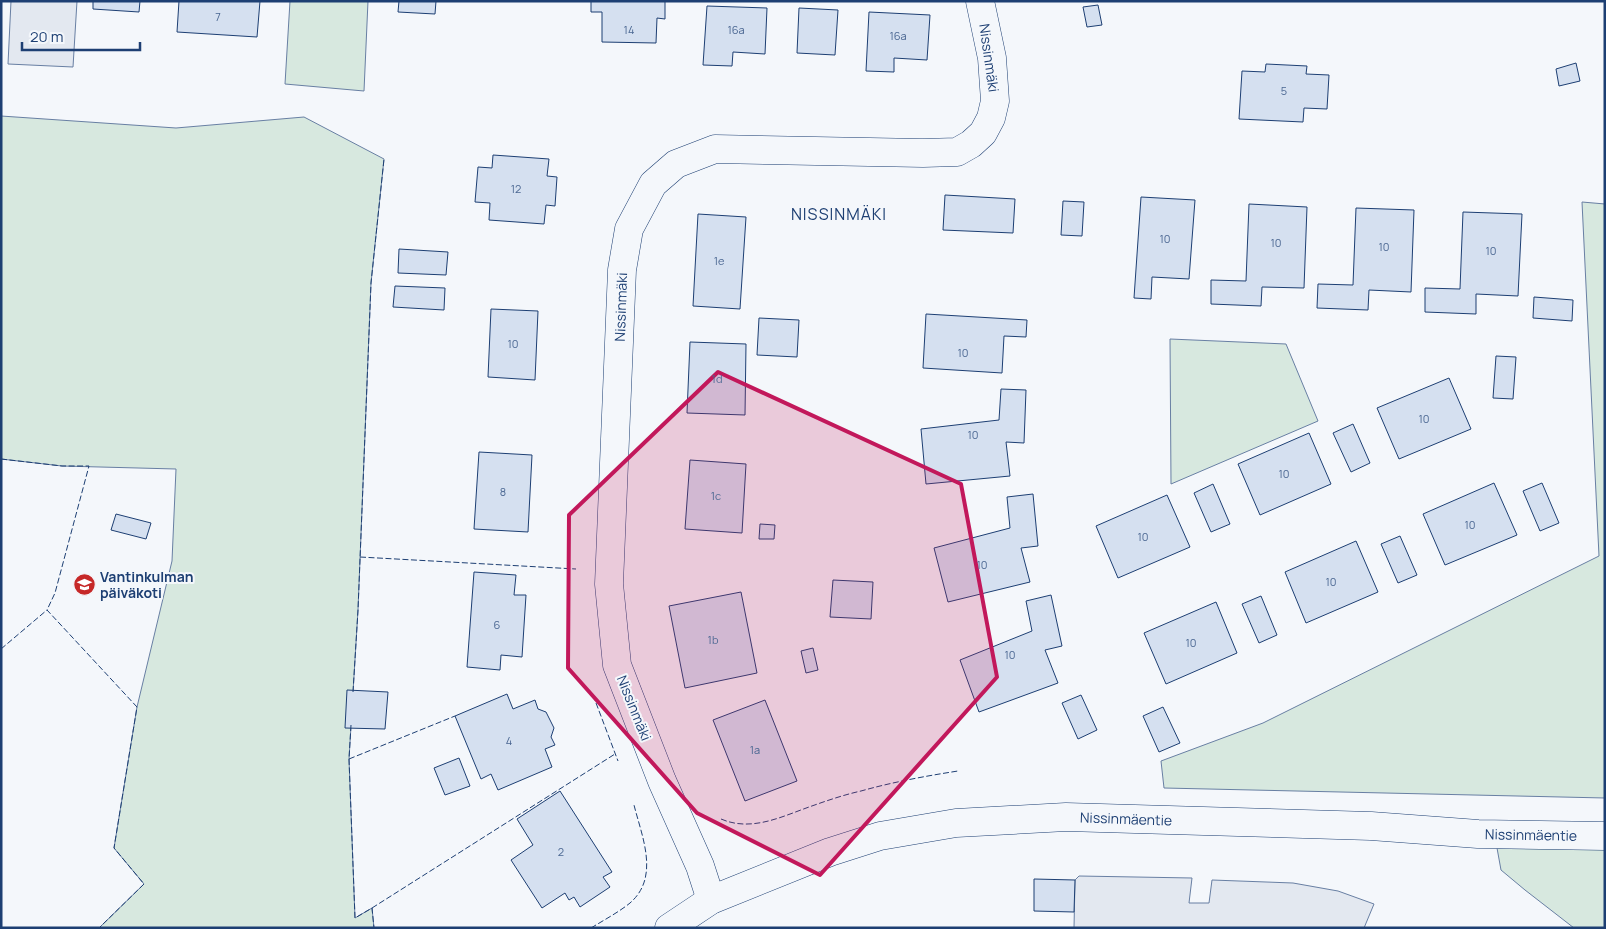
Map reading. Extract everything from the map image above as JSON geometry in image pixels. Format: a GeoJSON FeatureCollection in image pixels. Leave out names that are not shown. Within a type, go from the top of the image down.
{"type":"FeatureCollection","features":[{"type":"Feature","properties":{"kind":"street","name":"Nissinmäki"},"geometry":{"type":"LineString","coordinates":[[711,900],[700,866],[662,781],[617,665],[609,584],[622,270],[629,229],[653,184],[676,164],[715,149],[923,153],[957,152],[971,144],[983,133],[991,118],[995,101],[992,58],[980,1]]}},
{"type":"Feature","properties":{"kind":"street","name":"Nissinmäentie"},"geometry":{"type":"LineString","coordinates":[[669,928],[711,900],[830,852],[880,836],[956,823],[1066,817],[1371,826],[1478,834],[1605,836]]}},
{"type":"Feature","properties":{"kind":"highlighted area"},"geometry":{"type":"Polygon","coordinates":[[[718,372],[961,484],[997,677],[820,875],[697,813],[568,668],[569,515],[718,372]]]}},
{"type":"Feature","properties":{"kind":"shaded area"},"geometry":{"type":"Polygon","coordinates":[[[11,1],[77,1],[73,67],[8,64],[11,1]]]}},
{"type":"Feature","properties":{"kind":"shaded area"},"geometry":{"type":"Polygon","coordinates":[[[290,1],[368,1],[364,91],[285,84],[290,1]]]}},
{"type":"Feature","properties":{"kind":"shaded area"},"geometry":{"type":"Polygon","coordinates":[[[1,116],[176,128],[304,117],[384,159],[371,283],[358,610],[349,759],[355,918],[372,908],[374,928],[99,928],[144,884],[114,848],[137,707],[172,561],[176,469],[62,466],[1,459],[1,116]]]}},
{"type":"Feature","properties":{"kind":"shaded area"},"geometry":{"type":"Polygon","coordinates":[[[1582,202],[1605,204],[1605,798],[1164,788],[1161,761],[1263,723],[1599,556],[1582,202]]]}},
{"type":"Feature","properties":{"kind":"shaded area"},"geometry":{"type":"Polygon","coordinates":[[[1170,339],[1286,344],[1318,421],[1171,484],[1170,339]]]}},
{"type":"Feature","properties":{"kind":"shaded area"},"geometry":{"type":"Polygon","coordinates":[[[1605,847],[1605,928],[1574,928],[1501,870],[1497,848],[1605,847]]]}},
{"type":"Feature","properties":{"kind":"shaded area"},"geometry":{"type":"Polygon","coordinates":[[[1079,876],[1192,878],[1189,903],[1209,903],[1212,880],[1293,883],[1338,891],[1374,904],[1364,928],[1074,928],[1075,880],[1079,876]]]}},
{"type":"Feature","properties":{"kind":"building"},"geometry":{"type":"Polygon","coordinates":[[[93,1],[140,1],[139,12],[93,9],[93,1]]]}},
{"type":"Feature","properties":{"kind":"building"},"geometry":{"type":"Polygon","coordinates":[[[179,1],[260,1],[257,37],[177,32],[179,1]]]}},
{"type":"Feature","properties":{"kind":"building"},"geometry":{"type":"Polygon","coordinates":[[[399,1],[436,1],[435,14],[398,12],[399,1]]]}},
{"type":"Feature","properties":{"kind":"building"},"geometry":{"type":"Polygon","coordinates":[[[591,1],[665,1],[665,19],[657,18],[656,43],[602,42],[602,12],[591,12],[591,1]]]}},
{"type":"Feature","properties":{"kind":"building"},"geometry":{"type":"Polygon","coordinates":[[[1098,5],[1102,25],[1087,27],[1083,7],[1098,5]]]}},
{"type":"Feature","properties":{"kind":"building"},"geometry":{"type":"Polygon","coordinates":[[[707,6],[767,8],[765,54],[733,52],[732,66],[703,65],[707,6]]]}},
{"type":"Feature","properties":{"kind":"building"},"geometry":{"type":"Polygon","coordinates":[[[799,8],[838,10],[835,55],[797,53],[799,8]]]}},
{"type":"Feature","properties":{"kind":"building"},"geometry":{"type":"Polygon","coordinates":[[[869,12],[930,15],[927,60],[894,58],[894,72],[866,71],[869,12]]]}},
{"type":"Feature","properties":{"kind":"building"},"geometry":{"type":"Polygon","coordinates":[[[1576,63],[1580,81],[1559,86],[1556,69],[1576,63]]]}},
{"type":"Feature","properties":{"kind":"building"},"geometry":{"type":"Polygon","coordinates":[[[1266,64],[1307,66],[1306,74],[1329,75],[1327,109],[1304,108],[1303,122],[1239,119],[1242,71],[1265,72],[1266,64]]]}},
{"type":"Feature","properties":{"kind":"building"},"geometry":{"type":"Polygon","coordinates":[[[493,155],[549,159],[547,176],[557,177],[555,206],[546,205],[544,224],[489,220],[490,203],[475,202],[478,167],[492,168],[493,155]]]}},
{"type":"Feature","properties":{"kind":"building"},"geometry":{"type":"Polygon","coordinates":[[[945,195],[1015,199],[1013,233],[943,230],[945,195]]]}},
{"type":"Feature","properties":{"kind":"building"},"geometry":{"type":"Polygon","coordinates":[[[1141,197],[1195,200],[1189,279],[1152,277],[1151,299],[1134,298],[1141,197]]]}},
{"type":"Feature","properties":{"kind":"building"},"geometry":{"type":"Polygon","coordinates":[[[1063,201],[1084,202],[1082,236],[1061,235],[1063,201]]]}},
{"type":"Feature","properties":{"kind":"building"},"geometry":{"type":"Polygon","coordinates":[[[1249,204],[1307,207],[1304,288],[1262,287],[1261,306],[1211,304],[1211,280],[1246,281],[1249,204]]]}},
{"type":"Feature","properties":{"kind":"building"},"geometry":{"type":"Polygon","coordinates":[[[1356,208],[1414,210],[1411,292],[1369,290],[1368,310],[1317,308],[1318,284],[1353,285],[1356,208]]]}},
{"type":"Feature","properties":{"kind":"building"},"geometry":{"type":"Polygon","coordinates":[[[1463,212],[1522,214],[1518,296],[1476,294],[1476,314],[1425,312],[1425,288],[1460,289],[1463,212]]]}},
{"type":"Feature","properties":{"kind":"building"},"geometry":{"type":"Polygon","coordinates":[[[698,214],[746,217],[740,309],[693,306],[698,214]]]}},
{"type":"Feature","properties":{"kind":"building"},"geometry":{"type":"Polygon","coordinates":[[[399,249],[448,252],[446,275],[398,273],[399,249]]]}},
{"type":"Feature","properties":{"kind":"building"},"geometry":{"type":"Polygon","coordinates":[[[395,286],[445,288],[444,310],[393,307],[395,286]]]}},
{"type":"Feature","properties":{"kind":"building"},"geometry":{"type":"Polygon","coordinates":[[[1534,297],[1573,300],[1572,321],[1533,318],[1534,297]]]}},
{"type":"Feature","properties":{"kind":"building"},"geometry":{"type":"Polygon","coordinates":[[[491,309],[538,311],[535,380],[488,377],[491,309]]]}},
{"type":"Feature","properties":{"kind":"building"},"geometry":{"type":"Polygon","coordinates":[[[926,314],[1027,320],[1026,337],[1004,336],[1002,373],[923,368],[926,314]]]}},
{"type":"Feature","properties":{"kind":"building"},"geometry":{"type":"Polygon","coordinates":[[[759,318],[799,320],[797,357],[757,355],[759,318]]]}},
{"type":"Feature","properties":{"kind":"building"},"geometry":{"type":"Polygon","coordinates":[[[690,342],[746,344],[745,415],[687,413],[690,342]]]}},
{"type":"Feature","properties":{"kind":"building"},"geometry":{"type":"Polygon","coordinates":[[[1496,356],[1516,357],[1513,399],[1493,398],[1496,356]]]}},
{"type":"Feature","properties":{"kind":"building"},"geometry":{"type":"Polygon","coordinates":[[[1449,378],[1471,429],[1399,459],[1377,408],[1449,378]]]}},
{"type":"Feature","properties":{"kind":"building"},"geometry":{"type":"Polygon","coordinates":[[[1001,389],[1026,390],[1024,443],[1006,442],[1010,476],[926,484],[921,429],[999,420],[1001,389]]]}},
{"type":"Feature","properties":{"kind":"building"},"geometry":{"type":"Polygon","coordinates":[[[1353,424],[1370,463],[1351,472],[1333,433],[1353,424]]]}},
{"type":"Feature","properties":{"kind":"building"},"geometry":{"type":"Polygon","coordinates":[[[1309,433],[1331,484],[1260,515],[1238,464],[1309,433]]]}},
{"type":"Feature","properties":{"kind":"building"},"geometry":{"type":"Polygon","coordinates":[[[479,452],[532,455],[528,532],[474,529],[479,452]]]}},
{"type":"Feature","properties":{"kind":"building"},"geometry":{"type":"Polygon","coordinates":[[[690,460],[746,464],[742,533],[685,529],[690,460]]]}},
{"type":"Feature","properties":{"kind":"building"},"geometry":{"type":"Polygon","coordinates":[[[1494,483],[1517,535],[1445,565],[1423,514],[1494,483]]]}},
{"type":"Feature","properties":{"kind":"building"},"geometry":{"type":"Polygon","coordinates":[[[1542,483],[1559,523],[1540,531],[1523,491],[1542,483]]]}},
{"type":"Feature","properties":{"kind":"building"},"geometry":{"type":"Polygon","coordinates":[[[1213,484],[1230,524],[1211,532],[1194,493],[1213,484]]]}},
{"type":"Feature","properties":{"kind":"building"},"geometry":{"type":"Polygon","coordinates":[[[1033,494],[1038,546],[1021,548],[1030,582],[948,602],[934,548],[1010,528],[1007,497],[1033,494]]]}},
{"type":"Feature","properties":{"kind":"building"},"geometry":{"type":"Polygon","coordinates":[[[1167,495],[1190,547],[1118,578],[1096,526],[1167,495]]]}},
{"type":"Feature","properties":{"kind":"building"},"geometry":{"type":"Polygon","coordinates":[[[116,514],[151,523],[146,539],[111,530],[116,514]]]}},
{"type":"Feature","properties":{"kind":"building"},"geometry":{"type":"Polygon","coordinates":[[[760,524],[775,525],[774,539],[759,539],[760,524]]]}},
{"type":"Feature","properties":{"kind":"building"},"geometry":{"type":"Polygon","coordinates":[[[1400,536],[1417,575],[1398,583],[1381,544],[1400,536]]]}},
{"type":"Feature","properties":{"kind":"building"},"geometry":{"type":"Polygon","coordinates":[[[1356,541],[1378,592],[1306,623],[1285,572],[1356,541]]]}},
{"type":"Feature","properties":{"kind":"building"},"geometry":{"type":"Polygon","coordinates":[[[474,572],[516,575],[514,595],[526,595],[522,657],[501,655],[500,670],[467,667],[474,572]]]}},
{"type":"Feature","properties":{"kind":"building"},"geometry":{"type":"Polygon","coordinates":[[[833,580],[873,582],[871,619],[830,617],[833,580]]]}},
{"type":"Feature","properties":{"kind":"building"},"geometry":{"type":"Polygon","coordinates":[[[741,592],[757,673],[685,688],[669,606],[741,592]]]}},
{"type":"Feature","properties":{"kind":"building"},"geometry":{"type":"Polygon","coordinates":[[[1051,595],[1062,646],[1045,650],[1058,683],[979,712],[960,660],[1032,631],[1026,601],[1051,595]]]}},
{"type":"Feature","properties":{"kind":"building"},"geometry":{"type":"Polygon","coordinates":[[[1261,596],[1277,635],[1259,643],[1242,604],[1261,596]]]}},
{"type":"Feature","properties":{"kind":"building"},"geometry":{"type":"Polygon","coordinates":[[[1216,602],[1237,653],[1166,684],[1144,633],[1216,602]]]}},
{"type":"Feature","properties":{"kind":"building"},"geometry":{"type":"Polygon","coordinates":[[[813,648],[818,670],[806,673],[801,651],[813,648]]]}},
{"type":"Feature","properties":{"kind":"building"},"geometry":{"type":"Polygon","coordinates":[[[347,690],[388,692],[385,729],[345,728],[347,690]]]}},
{"type":"Feature","properties":{"kind":"building"},"geometry":{"type":"Polygon","coordinates":[[[507,694],[513,709],[535,700],[538,709],[546,712],[554,728],[551,737],[555,745],[545,749],[552,767],[498,790],[491,774],[481,779],[455,716],[507,694]]]}},
{"type":"Feature","properties":{"kind":"building"},"geometry":{"type":"Polygon","coordinates":[[[1081,695],[1097,730],[1078,739],[1062,703],[1081,695]]]}},
{"type":"Feature","properties":{"kind":"building"},"geometry":{"type":"Polygon","coordinates":[[[765,700],[797,781],[745,801],[713,720],[765,700]]]}},
{"type":"Feature","properties":{"kind":"building"},"geometry":{"type":"Polygon","coordinates":[[[1163,707],[1180,743],[1159,752],[1143,716],[1163,707]]]}},
{"type":"Feature","properties":{"kind":"building"},"geometry":{"type":"Polygon","coordinates":[[[459,758],[470,786],[445,795],[434,768],[459,758]]]}},
{"type":"Feature","properties":{"kind":"building"},"geometry":{"type":"Polygon","coordinates":[[[560,791],[612,872],[603,877],[610,887],[580,907],[574,897],[569,900],[565,893],[542,908],[511,860],[533,845],[517,819],[560,791]]]}},
{"type":"Feature","properties":{"kind":"building"},"geometry":{"type":"Polygon","coordinates":[[[1034,879],[1075,880],[1074,912],[1034,911],[1034,879]]]}},
{"type":"Feature","properties":{"kind":"fence"},"geometry":{"type":"LineString","coordinates":[[353,692],[371,283],[384,159]]}},
{"type":"Feature","properties":{"kind":"fence"},"geometry":{"type":"LineString","coordinates":[[1,459],[62,466],[89,466],[55,593],[47,610]]}},
{"type":"Feature","properties":{"kind":"fence"},"geometry":{"type":"LineString","coordinates":[[360,557],[576,569]]}},
{"type":"Feature","properties":{"kind":"fence"},"geometry":{"type":"LineString","coordinates":[[1,649],[47,610],[137,707],[114,848],[144,884],[99,928]]}},
{"type":"Feature","properties":{"kind":"fence"},"geometry":{"type":"LineString","coordinates":[[593,695],[618,761]]}},
{"type":"Feature","properties":{"kind":"fence"},"geometry":{"type":"LineString","coordinates":[[349,759],[455,716]]}},
{"type":"Feature","properties":{"kind":"fence"},"geometry":{"type":"LineString","coordinates":[[351,725],[349,759],[355,918],[372,908],[374,928]]}},
{"type":"Feature","properties":{"kind":"fence"},"geometry":{"type":"LineString","coordinates":[[372,908],[615,754]]}},
{"type":"Feature","properties":{"kind":"fence"},"geometry":{"type":"LineString","coordinates":[[721,819],[743,824],[766,822],[854,793],[897,782],[958,771]]}},
{"type":"Feature","properties":{"kind":"fence"},"geometry":{"type":"LineString","coordinates":[[591,928],[630,903],[639,893],[644,881],[647,869],[646,856],[634,805]]}},
{"type":"Feature","properties":{"kind":"place","name":"Vantinkulman päiväkoti"},"geometry":{"type":"Point","coordinates":[84,585]}},
{"type":"Feature","properties":{"kind":"district","name":"NISSINMÄKI"},"geometry":{"type":"Point","coordinates":[839,214]}}]}
